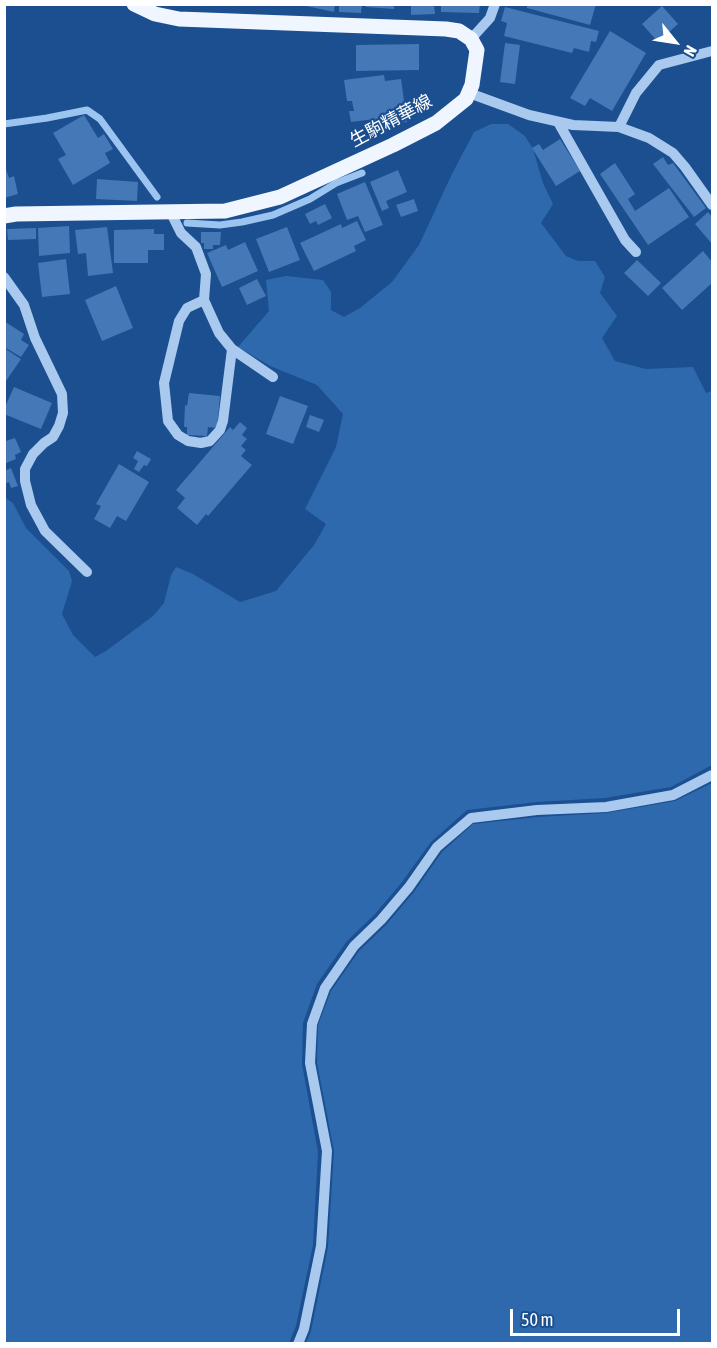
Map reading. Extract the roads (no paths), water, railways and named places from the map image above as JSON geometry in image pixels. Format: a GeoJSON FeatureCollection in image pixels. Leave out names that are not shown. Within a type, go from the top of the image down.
{"type":"FeatureCollection","features":[{"type":"Feature","properties":{"kind":"main road"},"geometry":{"type":"LineString","coordinates":[[134,4],[137,8],[179,19],[446,28],[459,31],[471,39],[477,50],[469,93]]}},
{"type":"Feature","properties":{"kind":"main road","name":"生駒精華線"},"geometry":{"type":"LineString","coordinates":[[4,216],[170,210],[225,211],[280,197],[435,123],[466,99],[469,93]]}},
{"type":"Feature","properties":{"kind":"street"},"geometry":{"type":"LineString","coordinates":[[471,39],[490,18],[495,4]]}},
{"type":"Feature","properties":{"kind":"street"},"geometry":{"type":"LineString","coordinates":[[619,127],[636,93],[659,65],[712,51]]}},
{"type":"Feature","properties":{"kind":"street"},"geometry":{"type":"LineString","coordinates":[[469,93],[529,115],[573,125],[619,127],[649,138],[673,153],[712,206]]}},
{"type":"Feature","properties":{"kind":"street"},"geometry":{"type":"LineString","coordinates":[[558,122],[625,240],[636,252]]}},
{"type":"Feature","properties":{"kind":"street"},"geometry":{"type":"LineString","coordinates":[[170,210],[181,233],[196,247],[206,274],[204,300],[219,333],[232,350],[273,377]]}},
{"type":"Feature","properties":{"kind":"street"},"geometry":{"type":"LineString","coordinates":[[4,277],[24,305],[34,338],[62,394],[63,413],[59,426],[53,437],[33,454],[25,469],[25,481],[31,505],[45,531],[87,572]]}},
{"type":"Feature","properties":{"kind":"street"},"geometry":{"type":"LineString","coordinates":[[204,300],[187,308],[179,321],[164,383],[168,421],[178,435],[188,441],[201,443],[210,441],[220,430],[224,421],[232,350]]}},
{"type":"Feature","properties":{"kind":"street"},"geometry":{"type":"LineString","coordinates":[[298,1344],[304,1329],[321,1246],[327,1151],[310,1063],[312,1024],[325,988],[354,946],[402,896],[437,847],[471,818],[537,810],[606,807],[673,795],[712,775]]}},
{"type":"Feature","properties":{"kind":"waterway"},"geometry":{"type":"LineString","coordinates":[[4,124],[87,110],[100,119],[157,197]]}},
{"type":"Feature","properties":{"kind":"waterway"},"geometry":{"type":"LineString","coordinates":[[187,223],[220,225],[273,215],[310,199],[336,183],[362,173]]}}]}
